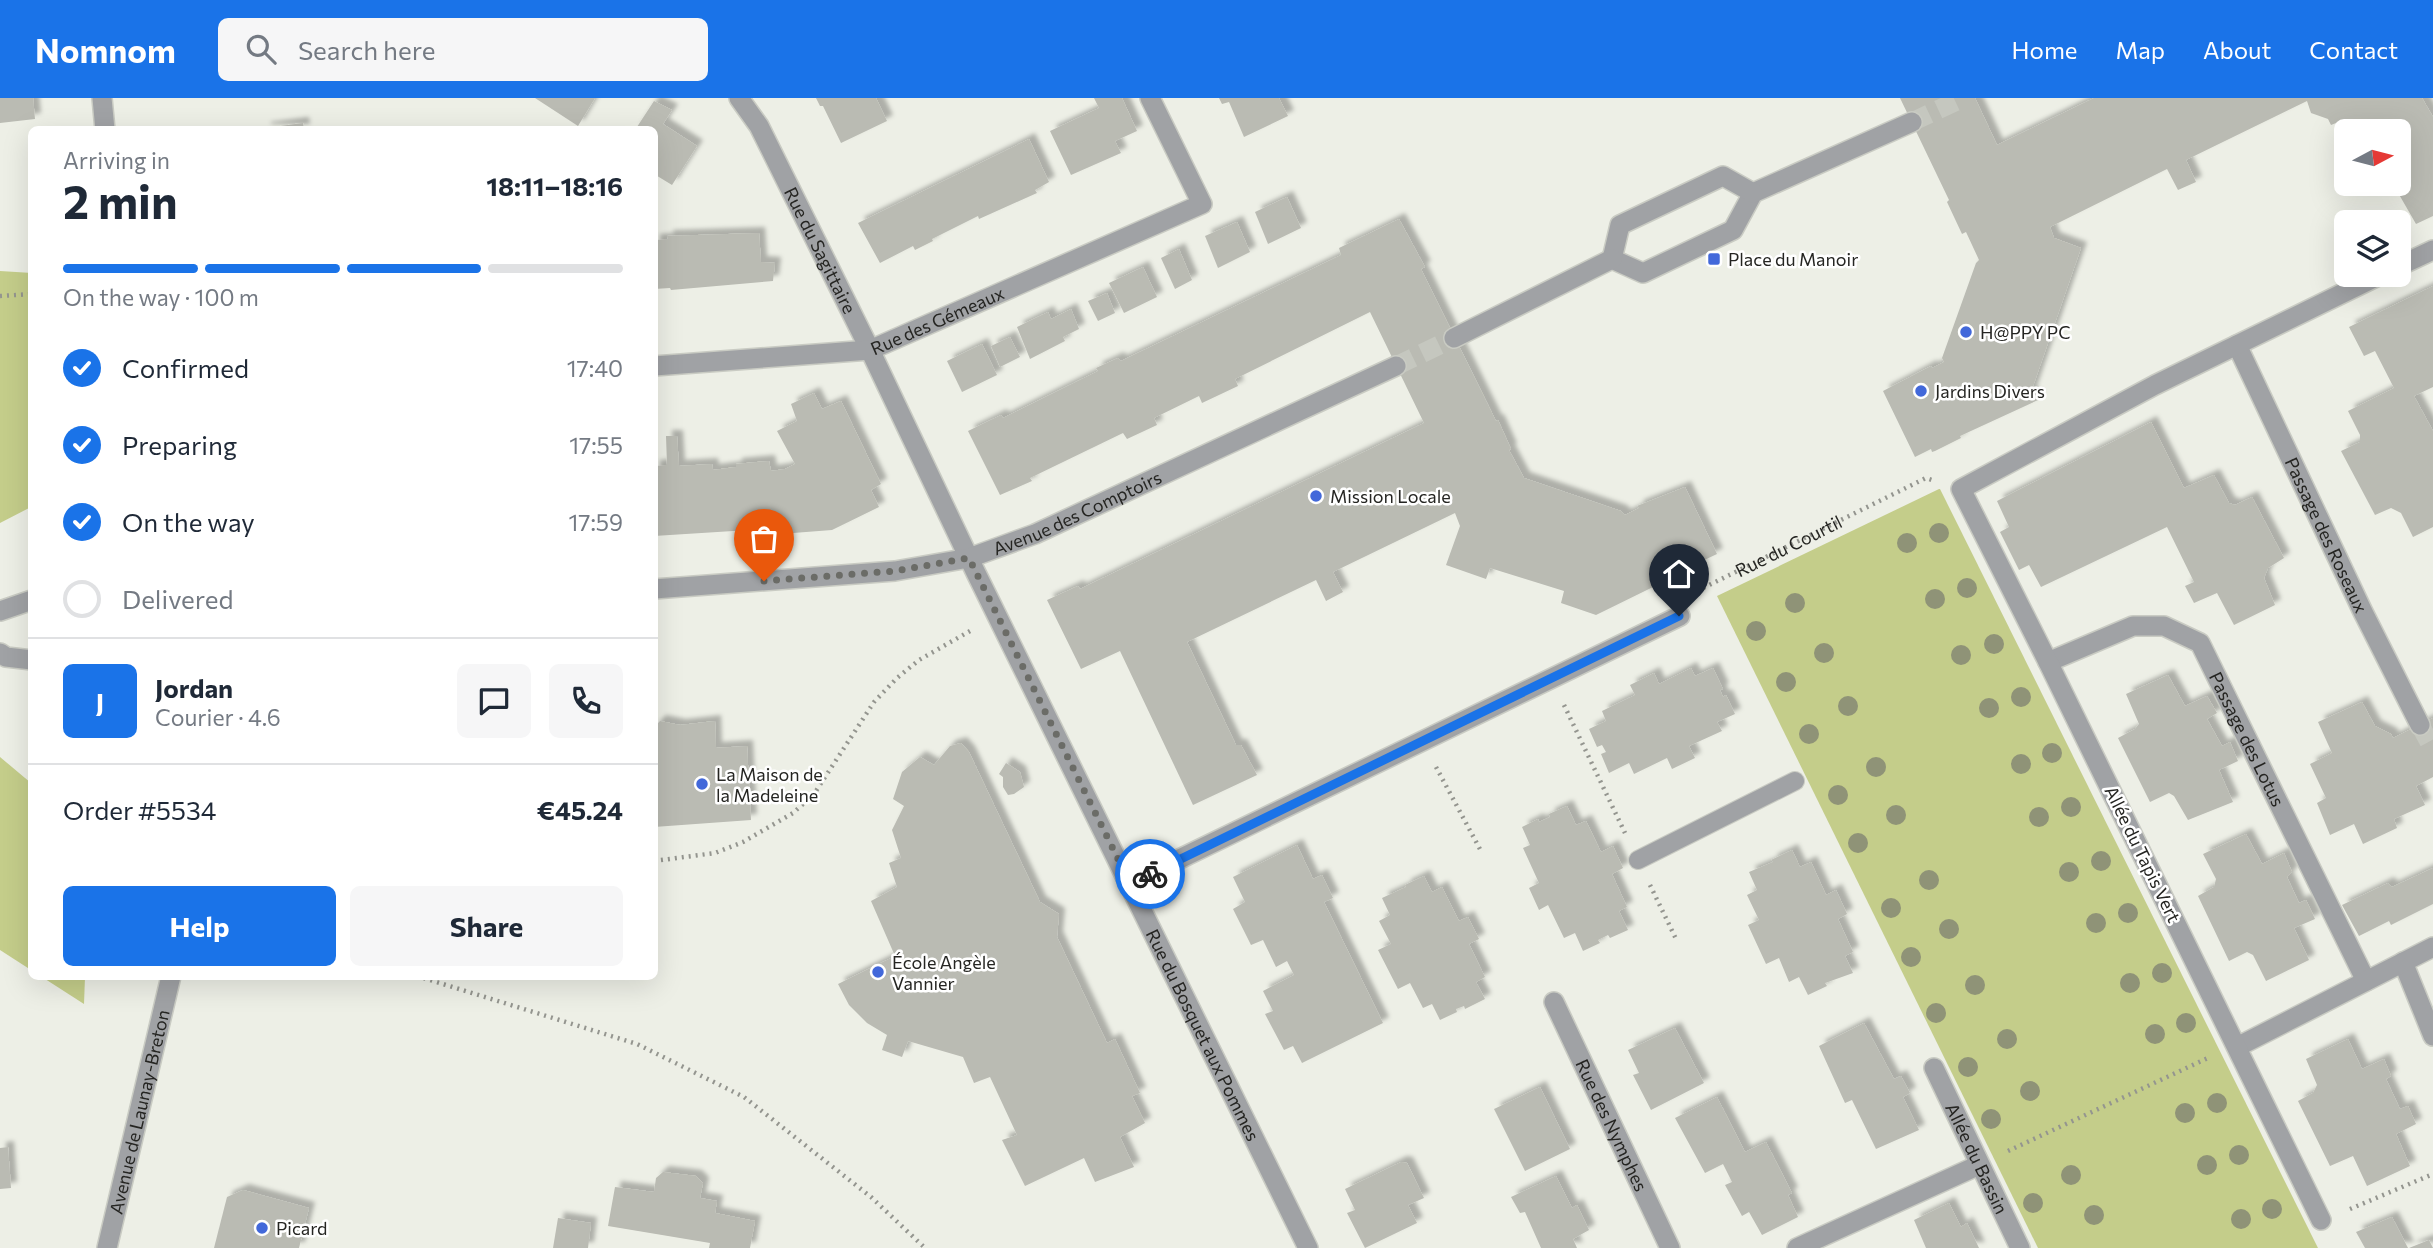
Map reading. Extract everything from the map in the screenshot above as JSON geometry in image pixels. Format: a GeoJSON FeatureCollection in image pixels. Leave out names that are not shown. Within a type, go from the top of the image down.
{"type":"FeatureCollection","features":[{"type":"Feature","properties":{"kind":"street"},"geometry":{"type":"LineString","coordinates":[[102,98],[105,126]]}},
{"type":"Feature","properties":{"kind":"street","name":"Rue du Sagittaire"},"geometry":{"type":"LineString","coordinates":[[739,98],[759,125],[969,558]]}},
{"type":"Feature","properties":{"kind":"street","name":"Rue des Gémeaux"},"geometry":{"type":"LineString","coordinates":[[658,366],[870,350],[1202,204],[1150,98]]}},
{"type":"Feature","properties":{"kind":"street"},"geometry":{"type":"LineString","coordinates":[[1612,259],[1643,273],[1733,230],[1753,193],[1912,122]]}},
{"type":"Feature","properties":{"kind":"street"},"geometry":{"type":"LineString","coordinates":[[1612,259],[1620,225],[1707,183],[1723,176],[1753,193]]}},
{"type":"Feature","properties":{"kind":"street"},"geometry":{"type":"LineString","coordinates":[[2411,260],[2433,250]]}},
{"type":"Feature","properties":{"kind":"street"},"geometry":{"type":"LineString","coordinates":[[1454,338],[1612,259]]}},
{"type":"Feature","properties":{"kind":"street"},"geometry":{"type":"LineString","coordinates":[[1961,489],[2155,386],[2354,287]]}},
{"type":"Feature","properties":{"kind":"street","name":"Passage des Roseaux"},"geometry":{"type":"LineString","coordinates":[[2236,345],[2363,612],[2420,724]]}},
{"type":"Feature","properties":{"kind":"street","name":"Avenue des Comptoirs"},"geometry":{"type":"LineString","coordinates":[[658,589],[895,571],[969,558],[1035,534],[1396,366]]}},
{"type":"Feature","properties":{"kind":"street","name":"Allée du Tapis Vert"},"geometry":{"type":"LineString","coordinates":[[1961,489],[2321,1220]]}},
{"type":"Feature","properties":{"kind":"street","name":"Rue du Bosquet aux Pommes"},"geometry":{"type":"LineString","coordinates":[[969,558],[1308,1248]]}},
{"type":"Feature","properties":{"kind":"street"},"geometry":{"type":"LineString","coordinates":[[0,611],[28,601]]}},
{"type":"Feature","properties":{"kind":"street"},"geometry":{"type":"LineString","coordinates":[[1130,883],[1679,616]]}},
{"type":"Feature","properties":{"kind":"street","name":"Passage des Lotus"},"geometry":{"type":"LineString","coordinates":[[2048,662],[2133,626],[2164,626],[2200,643],[2366,981]]}},
{"type":"Feature","properties":{"kind":"street"},"geometry":{"type":"LineString","coordinates":[[0,653],[6,657],[28,660]]}},
{"type":"Feature","properties":{"kind":"street"},"geometry":{"type":"LineString","coordinates":[[2237,1047],[2433,947]]}},
{"type":"Feature","properties":{"kind":"street"},"geometry":{"type":"LineString","coordinates":[[2403,962],[2433,1036]]}},
{"type":"Feature","properties":{"kind":"street","name":"Avenue de Launay-Breton"},"geometry":{"type":"LineString","coordinates":[[107,1248],[170,980]]}},
{"type":"Feature","properties":{"kind":"street","name":"Rue des Nymphes"},"geometry":{"type":"LineString","coordinates":[[1554,1002],[1670,1248]]}},
{"type":"Feature","properties":{"kind":"street","name":"Allée du Bassin"},"geometry":{"type":"LineString","coordinates":[[1934,1068],[2020,1248]]}},
{"type":"Feature","properties":{"kind":"street"},"geometry":{"type":"LineString","coordinates":[[1797,1248],[1979,1165]]}},
{"type":"Feature","properties":{"kind":"lane"},"geometry":{"type":"LineString","coordinates":[[1638,860],[1795,781]]}},
{"type":"Feature","properties":{"kind":"path"},"geometry":{"type":"LineString","coordinates":[[0,296],[28,294]]}},
{"type":"Feature","properties":{"kind":"path","name":"Rue du Courtil"},"geometry":{"type":"LineString","coordinates":[[1679,616],[1690,594],[1926,478],[1961,489]]}},
{"type":"Feature","properties":{"kind":"path"},"geometry":{"type":"LineString","coordinates":[[658,860],[715,853],[765,831],[793,813],[814,794],[874,702],[897,678],[942,646],[999,617]]}},
{"type":"Feature","properties":{"kind":"path"},"geometry":{"type":"LineString","coordinates":[[1551,679],[1677,941]]}},
{"type":"Feature","properties":{"kind":"path"},"geometry":{"type":"LineString","coordinates":[[1422,741],[1481,851]]}},
{"type":"Feature","properties":{"kind":"path"},"geometry":{"type":"LineString","coordinates":[[430,980],[637,1044],[744,1097],[871,1197],[925,1248]]}},
{"type":"Feature","properties":{"kind":"path"},"geometry":{"type":"LineString","coordinates":[[1979,1165],[2205,1059],[2237,1047]]}},
{"type":"Feature","properties":{"kind":"path"},"geometry":{"type":"LineString","coordinates":[[2321,1220],[2433,1174]]}},
{"type":"Feature","properties":{"kind":"green space"},"geometry":{"type":"Polygon","coordinates":[[[0,271],[28,273],[28,509],[0,523],[0,271]]]}},
{"type":"Feature","properties":{"kind":"green space"},"geometry":{"type":"Polygon","coordinates":[[[1940,489],[2318,1248],[2038,1248],[1717,596],[1940,489]]]}},
{"type":"Feature","properties":{"kind":"green space"},"geometry":{"type":"Polygon","coordinates":[[[0,757],[28,780],[28,968],[0,950],[0,757]]]}},
{"type":"Feature","properties":{"kind":"green space"},"geometry":{"type":"Polygon","coordinates":[[[47,980],[85,980],[84,1004],[47,980]]]}},
{"type":"Feature","properties":{"kind":"building"},"geometry":{"type":"Polygon","coordinates":[[[0,98],[33,98],[35,119],[0,123],[0,98]]]}},
{"type":"Feature","properties":{"kind":"building"},"geometry":{"type":"Polygon","coordinates":[[[535,98],[595,98],[578,126],[535,98]]]}},
{"type":"Feature","properties":{"kind":"building"},"geometry":{"type":"Polygon","coordinates":[[[816,98],[876,98],[887,121],[841,143],[823,106],[820,106],[816,98]]]}},
{"type":"Feature","properties":{"kind":"building"},"geometry":{"type":"Polygon","coordinates":[[[1094,98],[1122,98],[1137,131],[1115,141],[1121,153],[1071,175],[1050,131],[1099,108],[1094,98]]]}},
{"type":"Feature","properties":{"kind":"building"},"geometry":{"type":"Polygon","coordinates":[[[1219,98],[1279,98],[1288,116],[1244,137],[1229,102],[1222,104],[1219,98]]]}},
{"type":"Feature","properties":{"kind":"building"},"geometry":{"type":"Polygon","coordinates":[[[1900,98],[1975,98],[1997,145],[2094,98],[2422,98],[2433,117],[2433,216],[2416,224],[2411,210],[2408,210],[2400,196],[2412,196],[2412,119],[2334,119],[2334,124],[2331,125],[2328,119],[2311,113],[2307,101],[2186,160],[2196,182],[2178,190],[2167,169],[2050,227],[2054,238],[2081,248],[2031,392],[2038,400],[1960,436],[1961,438],[1935,451],[1932,452],[1931,449],[1915,457],[1883,391],[1944,362],[1942,358],[1979,260],[1966,232],[1962,234],[1947,202],[1949,200],[1900,98]]]}},
{"type":"Feature","properties":{"kind":"building"},"geometry":{"type":"Polygon","coordinates":[[[654,101],[672,110],[663,124],[697,146],[672,185],[658,176],[658,126],[638,126],[654,101]]]}},
{"type":"Feature","properties":{"kind":"building"},"geometry":{"type":"Polygon","coordinates":[[[303,123],[303,126],[280,126],[303,123]]]}},
{"type":"Feature","properties":{"kind":"building"},"geometry":{"type":"Polygon","coordinates":[[[1029,139],[1049,182],[1035,190],[1037,193],[979,219],[978,216],[915,250],[913,246],[880,263],[858,223],[1029,139]]]}},
{"type":"Feature","properties":{"kind":"building"},"geometry":{"type":"Polygon","coordinates":[[[1287,197],[1301,228],[1268,244],[1255,212],[1287,197]]]}},
{"type":"Feature","properties":{"kind":"building"},"geometry":{"type":"Polygon","coordinates":[[[1399,219],[1425,267],[1421,269],[1496,421],[1498,420],[1511,449],[1509,450],[1524,478],[1621,511],[1625,515],[1639,508],[1637,506],[1685,487],[1717,554],[1671,578],[1670,575],[1652,585],[1653,587],[1596,615],[1561,603],[1564,591],[1490,568],[1486,579],[1446,565],[1460,526],[1455,513],[1333,572],[1343,592],[1326,601],[1316,580],[1187,642],[1236,745],[1241,745],[1257,775],[1193,805],[1120,651],[1081,669],[1047,600],[1078,586],[1080,589],[1424,423],[1370,312],[1235,379],[1238,386],[1202,403],[1199,396],[1154,418],[1157,425],[1127,439],[1123,433],[1000,495],[968,431],[1001,415],[1003,418],[1098,371],[1096,368],[1118,358],[1121,361],[1341,255],[1339,248],[1399,219]]]}},
{"type":"Feature","properties":{"kind":"building"},"geometry":{"type":"Polygon","coordinates":[[[1237,222],[1250,252],[1218,268],[1205,236],[1237,222]]]}},
{"type":"Feature","properties":{"kind":"building"},"geometry":{"type":"Polygon","coordinates":[[[759,233],[761,262],[775,263],[773,281],[671,290],[658,289],[658,240],[668,239],[667,236],[759,233]]]}},
{"type":"Feature","properties":{"kind":"building"},"geometry":{"type":"Polygon","coordinates":[[[1179,249],[1192,280],[1175,289],[1161,258],[1179,249]]]}},
{"type":"Feature","properties":{"kind":"building"},"geometry":{"type":"Polygon","coordinates":[[[1143,267],[1157,297],[1124,313],[1109,283],[1143,267]]]}},
{"type":"Feature","properties":{"kind":"building"},"geometry":{"type":"Polygon","coordinates":[[[2433,286],[2433,387],[2414,396],[2433,431],[2433,527],[2413,537],[2401,513],[2391,508],[2375,515],[2341,451],[2360,442],[2360,435],[2348,411],[2394,388],[2375,351],[2364,356],[2349,327],[2433,286]]]}},
{"type":"Feature","properties":{"kind":"building"},"geometry":{"type":"Polygon","coordinates":[[[1107,293],[1115,313],[1098,321],[1088,301],[1107,293]]]}},
{"type":"Feature","properties":{"kind":"building"},"geometry":{"type":"Polygon","coordinates":[[[1071,309],[1079,329],[1063,337],[1065,341],[1030,359],[1017,327],[1048,312],[1051,319],[1071,309]]]}},
{"type":"Feature","properties":{"kind":"building"},"geometry":{"type":"Polygon","coordinates":[[[1010,337],[1020,357],[1000,367],[991,346],[1010,337]]]}},
{"type":"Feature","properties":{"kind":"building"},"geometry":{"type":"Polygon","coordinates":[[[982,344],[997,375],[962,392],[947,361],[982,344]]]}},
{"type":"Feature","properties":{"kind":"building"},"geometry":{"type":"Polygon","coordinates":[[[814,393],[822,409],[841,401],[881,484],[871,490],[879,507],[832,530],[767,535],[766,529],[658,536],[658,466],[667,465],[666,436],[677,436],[679,466],[712,464],[713,470],[736,467],[736,464],[769,461],[771,471],[785,469],[795,464],[777,431],[797,421],[791,404],[814,393]]]}},
{"type":"Feature","properties":{"kind":"building"},"geometry":{"type":"Polygon","coordinates":[[[2151,422],[2184,488],[2214,475],[2229,503],[2235,505],[2252,497],[2284,558],[2268,568],[2264,578],[2275,605],[2234,625],[2217,593],[2194,603],[2185,586],[2194,582],[2167,527],[2041,587],[2029,565],[2019,570],[2000,532],[2009,527],[1997,501],[2151,422]]]}},
{"type":"Feature","properties":{"kind":"building"},"geometry":{"type":"Polygon","coordinates":[[[1691,668],[1695,676],[1713,668],[1723,689],[1720,690],[1723,697],[1726,695],[1735,714],[1717,722],[1722,731],[1689,746],[1695,758],[1672,769],[1667,758],[1634,774],[1629,763],[1609,773],[1601,754],[1606,752],[1602,745],[1597,747],[1589,729],[1606,721],[1602,711],[1635,695],[1630,685],[1654,673],[1659,684],[1691,668]]]}},
{"type":"Feature","properties":{"kind":"building"},"geometry":{"type":"Polygon","coordinates":[[[2168,675],[2185,706],[2207,696],[2217,713],[2207,719],[2222,746],[2230,742],[2238,761],[2219,770],[2233,802],[2188,820],[2174,796],[2169,793],[2150,802],[2118,738],[2139,724],[2126,694],[2168,675]]]}},
{"type":"Feature","properties":{"kind":"building"},"geometry":{"type":"Polygon","coordinates":[[[2362,702],[2375,726],[2391,734],[2393,738],[2433,718],[2433,777],[2416,786],[2425,805],[2394,819],[2397,828],[2363,844],[2354,824],[2330,835],[2317,803],[2326,798],[2310,764],[2332,753],[2318,722],[2362,702]]]}},
{"type":"Feature","properties":{"kind":"building","name":"La Maison de la Madeleine"},"geometry":{"type":"Polygon","coordinates":[[[660,721],[680,725],[715,721],[716,748],[747,746],[751,820],[658,827],[660,721]]]}},
{"type":"Feature","properties":{"kind":"building"},"geometry":{"type":"Polygon","coordinates":[[[961,743],[969,752],[1040,902],[1059,914],[1057,937],[1107,1043],[1115,1039],[1140,1093],[1132,1096],[1145,1123],[1120,1137],[1134,1167],[1095,1182],[1084,1158],[1025,1186],[1002,1140],[1017,1135],[990,1077],[974,1083],[963,1057],[908,1041],[902,1057],[882,1050],[887,1035],[867,1023],[849,1005],[838,984],[895,956],[871,901],[897,887],[889,863],[901,858],[892,830],[904,806],[893,799],[902,772],[920,757],[934,765],[950,746],[961,743]]]}},
{"type":"Feature","properties":{"kind":"building"},"geometry":{"type":"Polygon","coordinates":[[[1006,763],[1020,772],[1024,787],[1008,795],[1003,787],[1003,777],[999,774],[1006,763]]]}},
{"type":"Feature","properties":{"kind":"building"},"geometry":{"type":"Polygon","coordinates":[[[1567,806],[1576,825],[1586,821],[1601,852],[1613,846],[1623,868],[1612,874],[1627,907],[1619,911],[1628,930],[1610,938],[1608,935],[1598,940],[1600,943],[1583,951],[1575,933],[1564,938],[1548,905],[1539,910],[1529,888],[1539,883],[1523,848],[1530,845],[1522,827],[1538,819],[1539,822],[1550,817],[1549,814],[1567,806]]]}},
{"type":"Feature","properties":{"kind":"building"},"geometry":{"type":"Polygon","coordinates":[[[2246,834],[2262,864],[2284,853],[2292,872],[2287,877],[2299,903],[2306,900],[2315,919],[2294,928],[2309,960],[2266,981],[2253,955],[2247,952],[2229,961],[2198,896],[2214,887],[2216,879],[2203,854],[2246,834]]]}},
{"type":"Feature","properties":{"kind":"building"},"geometry":{"type":"Polygon","coordinates":[[[1297,845],[1313,879],[1322,875],[1333,898],[1324,902],[1383,1023],[1302,1063],[1293,1046],[1284,1050],[1265,1014],[1273,1011],[1263,991],[1294,975],[1287,961],[1276,967],[1263,940],[1251,945],[1233,909],[1245,902],[1233,877],[1297,845]]]}},
{"type":"Feature","properties":{"kind":"building"},"geometry":{"type":"Polygon","coordinates":[[[1792,850],[1800,867],[1811,862],[1826,895],[1836,890],[1847,914],[1838,919],[1853,952],[1845,956],[1853,973],[1825,983],[1827,986],[1808,995],[1799,977],[1789,982],[1779,958],[1766,964],[1748,925],[1759,920],[1747,895],[1757,890],[1749,872],[1792,850]]]}},
{"type":"Feature","properties":{"kind":"building"},"geometry":{"type":"Polygon","coordinates":[[[2433,868],[2433,904],[2391,925],[2389,921],[2359,936],[2342,905],[2388,883],[2392,887],[2433,868]]]}},
{"type":"Feature","properties":{"kind":"building"},"geometry":{"type":"Polygon","coordinates":[[[1424,876],[1432,892],[1442,887],[1459,921],[1468,917],[1479,939],[1469,944],[1485,977],[1476,982],[1485,999],[1465,1009],[1464,1006],[1456,1009],[1457,1012],[1440,1020],[1432,1004],[1423,1008],[1410,983],[1398,989],[1378,950],[1391,944],[1379,921],[1390,915],[1382,898],[1424,876]]]}},
{"type":"Feature","properties":{"kind":"building"},"geometry":{"type":"Polygon","coordinates":[[[1864,1023],[1894,1079],[1901,1076],[1910,1093],[1903,1097],[1919,1130],[1876,1149],[1852,1100],[1845,1103],[1819,1046],[1864,1023]]]}},
{"type":"Feature","properties":{"kind":"building"},"geometry":{"type":"Polygon","coordinates":[[[1675,1028],[1704,1083],[1651,1110],[1633,1075],[1639,1073],[1628,1050],[1675,1028]]]}},
{"type":"Feature","properties":{"kind":"building"},"geometry":{"type":"Polygon","coordinates":[[[2348,1039],[2362,1069],[2384,1059],[2391,1076],[2386,1079],[2400,1109],[2408,1106],[2416,1124],[2396,1134],[2410,1166],[2367,1186],[2353,1156],[2330,1166],[2298,1101],[2313,1093],[2317,1085],[2306,1059],[2348,1039]]]}},
{"type":"Feature","properties":{"kind":"building"},"geometry":{"type":"Polygon","coordinates":[[[1540,1087],[1570,1149],[1525,1171],[1494,1109],[1540,1087]]]}},
{"type":"Feature","properties":{"kind":"building"},"geometry":{"type":"Polygon","coordinates":[[[1717,1097],[1745,1152],[1766,1142],[1792,1193],[1788,1195],[1798,1217],[1762,1235],[1749,1212],[1742,1216],[1725,1185],[1732,1182],[1723,1164],[1705,1173],[1675,1118],[1717,1097]]]}},
{"type":"Feature","properties":{"kind":"building"},"geometry":{"type":"Polygon","coordinates":[[[8,1147],[11,1188],[0,1189],[0,1148],[8,1147]]]}},
{"type":"Feature","properties":{"kind":"building"},"geometry":{"type":"Polygon","coordinates":[[[1401,1162],[1407,1163],[1424,1198],[1408,1205],[1417,1223],[1365,1248],[1347,1213],[1355,1210],[1345,1189],[1401,1162]]]}},
{"type":"Feature","properties":{"kind":"building"},"geometry":{"type":"Polygon","coordinates":[[[663,1172],[696,1176],[703,1183],[700,1198],[717,1201],[715,1213],[755,1221],[750,1248],[709,1248],[710,1243],[608,1226],[615,1187],[654,1192],[656,1178],[663,1172]]]}},
{"type":"Feature","properties":{"kind":"building"},"geometry":{"type":"Polygon","coordinates":[[[1556,1176],[1572,1208],[1577,1205],[1589,1230],[1573,1239],[1577,1248],[1541,1248],[1525,1212],[1520,1213],[1511,1197],[1556,1176]]]}},
{"type":"Feature","properties":{"kind":"building","name":"Picard"},"geometry":{"type":"Polygon","coordinates":[[[243,1190],[309,1208],[299,1248],[214,1248],[227,1197],[243,1190]]]}},
{"type":"Feature","properties":{"kind":"building"},"geometry":{"type":"Polygon","coordinates":[[[1949,1203],[1961,1227],[1967,1223],[1979,1248],[1926,1248],[1914,1220],[1949,1203]]]}},
{"type":"Feature","properties":{"kind":"building"},"geometry":{"type":"Polygon","coordinates":[[[2392,1217],[2408,1248],[2365,1248],[2356,1232],[2392,1217]]]}},
{"type":"Feature","properties":{"kind":"building"},"geometry":{"type":"Polygon","coordinates":[[[558,1218],[591,1223],[588,1248],[553,1248],[558,1218]]]}},
{"type":"Feature","properties":{"kind":"building"},"geometry":{"type":"Polygon","coordinates":[[[2429,1240],[2433,1248],[2409,1248],[2429,1240]]]}},
{"type":"Feature","properties":{"kind":"tunnel"},"geometry":{"type":"LineString","coordinates":[[1912,122],[1963,98]]}},
{"type":"Feature","properties":{"kind":"tunnel"},"geometry":{"type":"LineString","coordinates":[[1396,366],[1454,338]]}},
{"type":"Feature","properties":{"kind":"tunnel"},"geometry":{"type":"LineString","coordinates":[[2420,725],[2433,749]]}},
{"type":"Feature","properties":{"kind":"way so far"},"geometry":{"type":"LineString","coordinates":[[764,581],[895,571],[969,558],[1130,883],[1150,874]]}},
{"type":"Feature","properties":{"kind":"place","name":"Place du Manoir"},"geometry":{"type":"Point","coordinates":[1714,259]}},
{"type":"Feature","properties":{"kind":"place","name":"H@PPY PC"},"geometry":{"type":"Point","coordinates":[1966,332]}},
{"type":"Feature","properties":{"kind":"place","name":"Jardins Divers"},"geometry":{"type":"Point","coordinates":[1921,391]}},
{"type":"Feature","properties":{"kind":"place","name":"Mission Locale"},"geometry":{"type":"Point","coordinates":[1316,496]}},
{"type":"Feature","properties":{"kind":"place","name":"La Maison de la Madeleine"},"geometry":{"type":"Point","coordinates":[702,784]}},
{"type":"Feature","properties":{"kind":"place","name":"École Angèle Vannier"},"geometry":{"type":"Point","coordinates":[878,972]}},
{"type":"Feature","properties":{"kind":"place","name":"Picard"},"geometry":{"type":"Point","coordinates":[262,1228]}},
{"type":"Feature","properties":{"kind":"route"},"geometry":{"type":"LineString","coordinates":[[1150,874],[1679,616]]}}]}
